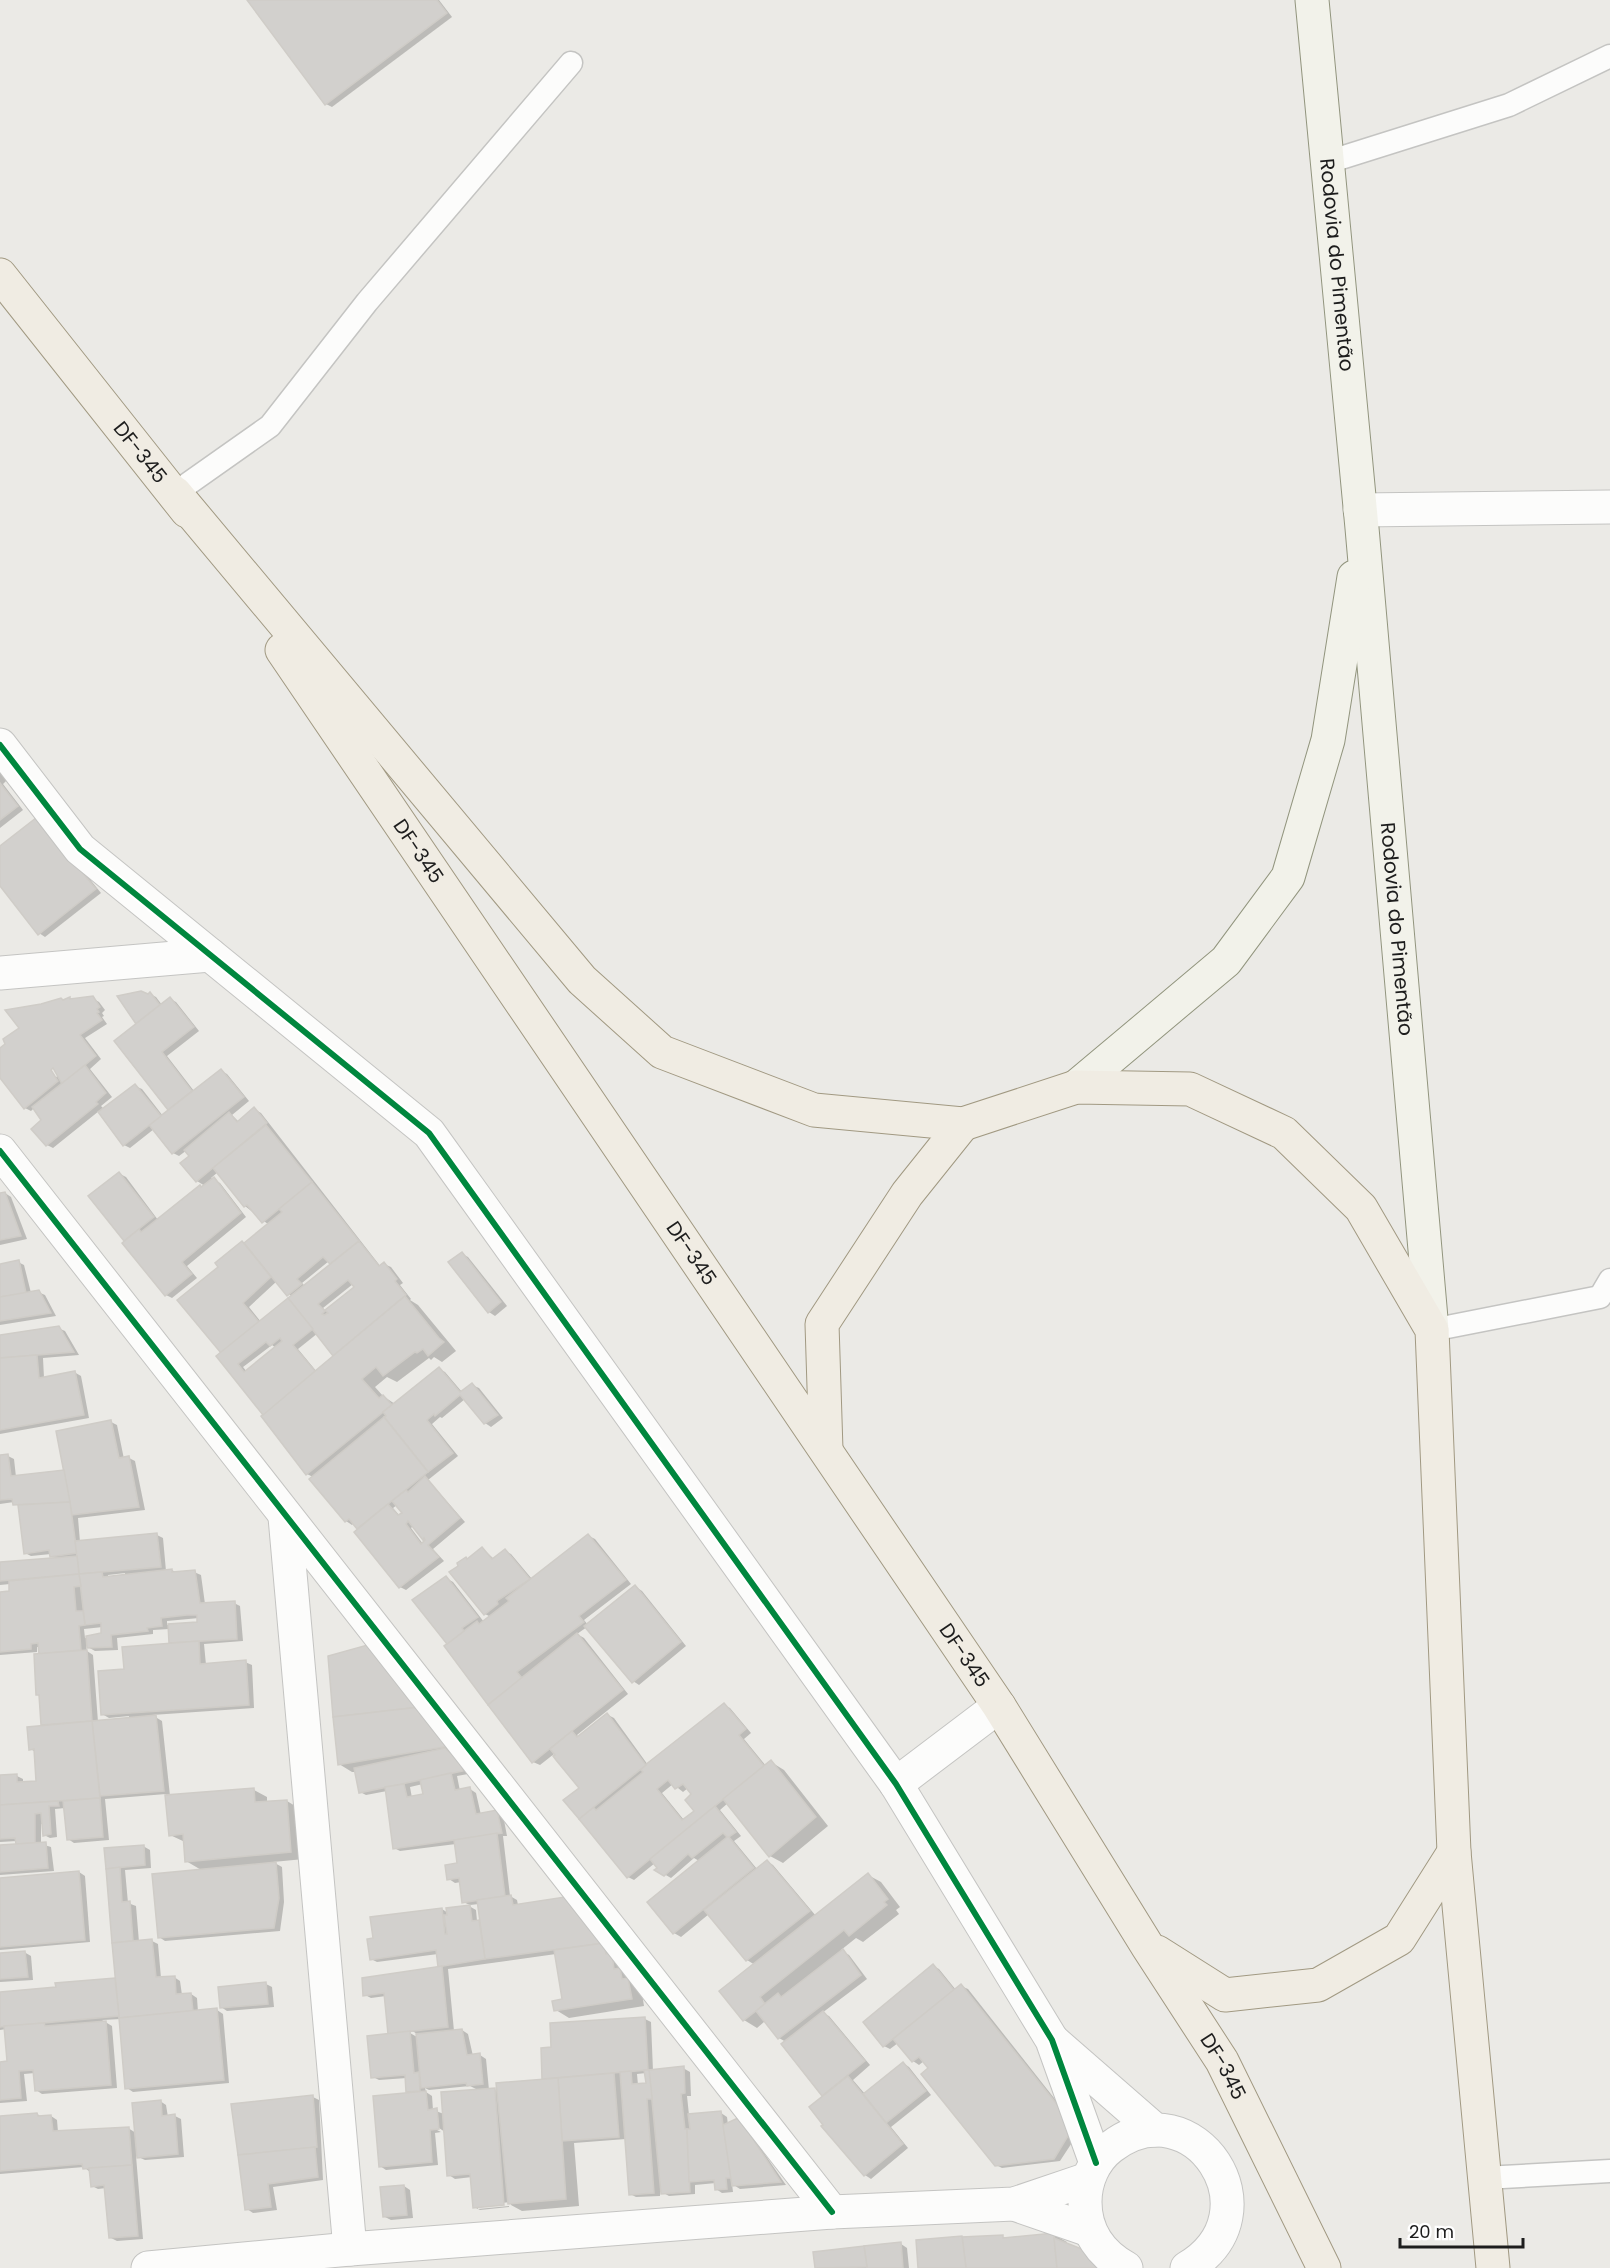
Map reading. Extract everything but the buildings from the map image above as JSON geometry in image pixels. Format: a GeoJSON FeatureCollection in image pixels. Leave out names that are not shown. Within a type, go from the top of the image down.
{"type":"FeatureCollection","features":[{"type":"Feature","properties":{"kind":"main road","name":"Rodovia do Pimentão"},"geometry":{"type":"LineString","coordinates":[[1312,0],[1361,519],[1432,1330]]}},
{"type":"Feature","properties":{"kind":"main road","name":"DF-345"},"geometry":{"type":"LineString","coordinates":[[0,275],[175,493],[582,980],[662,1052],[814,1110],[963,1124]]}},
{"type":"Feature","properties":{"kind":"main road","name":"DF-345"},"geometry":{"type":"LineString","coordinates":[[175,493],[999,1706],[1148,1947],[1222,2061],[1324,2268]]}},
{"type":"Feature","properties":{"kind":"main road","name":"Rodovia do Pimentão"},"geometry":{"type":"LineString","coordinates":[[1076,1087],[1226,961],[1288,877],[1328,740],[1361,519]]}},
{"type":"Feature","properties":{"kind":"main road"},"geometry":{"type":"LineString","coordinates":[[826,1450],[822,1324],[907,1194],[963,1124],[1076,1087],[1190,1089],[1284,1132],[1361,1208],[1432,1330],[1454,1852],[1493,2268]]}},
{"type":"Feature","properties":{"kind":"main road"},"geometry":{"type":"LineString","coordinates":[[1148,1947],[1225,1995],[1318,1985],[1400,1939],[1454,1852]]}},
{"type":"Feature","properties":{"kind":"street"},"geometry":{"type":"LineString","coordinates":[[1361,519],[1610,507]]}},
{"type":"Feature","properties":{"kind":"street"},"geometry":{"type":"LineString","coordinates":[[0,745],[80,849],[429,1133],[896,1784],[1052,2040],[1092,2171]]}},
{"type":"Feature","properties":{"kind":"street"},"geometry":{"type":"LineString","coordinates":[[0,973],[210,955]]}},
{"type":"Feature","properties":{"kind":"street"},"geometry":{"type":"LineString","coordinates":[[0,1151],[832,2212]]}},
{"type":"Feature","properties":{"kind":"street"},"geometry":{"type":"LineString","coordinates":[[285,1517],[350,2249]]}},
{"type":"Feature","properties":{"kind":"street"},"geometry":{"type":"LineString","coordinates":[[896,1784],[999,1706]]}},
{"type":"Feature","properties":{"kind":"street"},"geometry":{"type":"LineString","coordinates":[[1052,2040],[1155,2130]]}},
{"type":"Feature","properties":{"kind":"street"},"geometry":{"type":"LineString","coordinates":[[1126,2268],[1100,2248],[1089,2230],[1085,2213],[1085,2196],[1092,2171],[1108,2150],[1121,2139],[1155,2130],[1189,2138],[1203,2149],[1215,2162],[1223,2177],[1228,2195],[1223,2230],[1215,2245],[1187,2268]]}},
{"type":"Feature","properties":{"kind":"street"},"geometry":{"type":"LineString","coordinates":[[148,2268],[350,2249],[832,2212],[1014,2204],[1092,2171]]}},
{"type":"Feature","properties":{"kind":"street"},"geometry":{"type":"LineString","coordinates":[[1014,2204],[1089,2230]]}},
{"type":"Feature","properties":{"kind":"street"},"geometry":{"type":"LineString","coordinates":[[1223,2230],[1228,2268]]}},
{"type":"Feature","properties":{"kind":"lane"},"geometry":{"type":"LineString","coordinates":[[1328,162],[1509,105],[1610,56]]}},
{"type":"Feature","properties":{"kind":"lane"},"geometry":{"type":"LineString","coordinates":[[175,493],[270,426],[388,277],[571,63]]}},
{"type":"Feature","properties":{"kind":"lane"},"geometry":{"type":"LineString","coordinates":[[1432,1330],[1600,1297],[1610,1280]]}},
{"type":"Feature","properties":{"kind":"lane"},"geometry":{"type":"LineString","coordinates":[[1484,2178],[1610,2172]]}},
{"type":"Feature","properties":{"kind":"cycle path"},"geometry":{"type":"LineString","coordinates":[[0,745],[80,849],[429,1133],[896,1784],[1052,2040],[1096,2163]]}},
{"type":"Feature","properties":{"kind":"cycle path"},"geometry":{"type":"LineString","coordinates":[[0,1151],[832,2212]]}}]}
